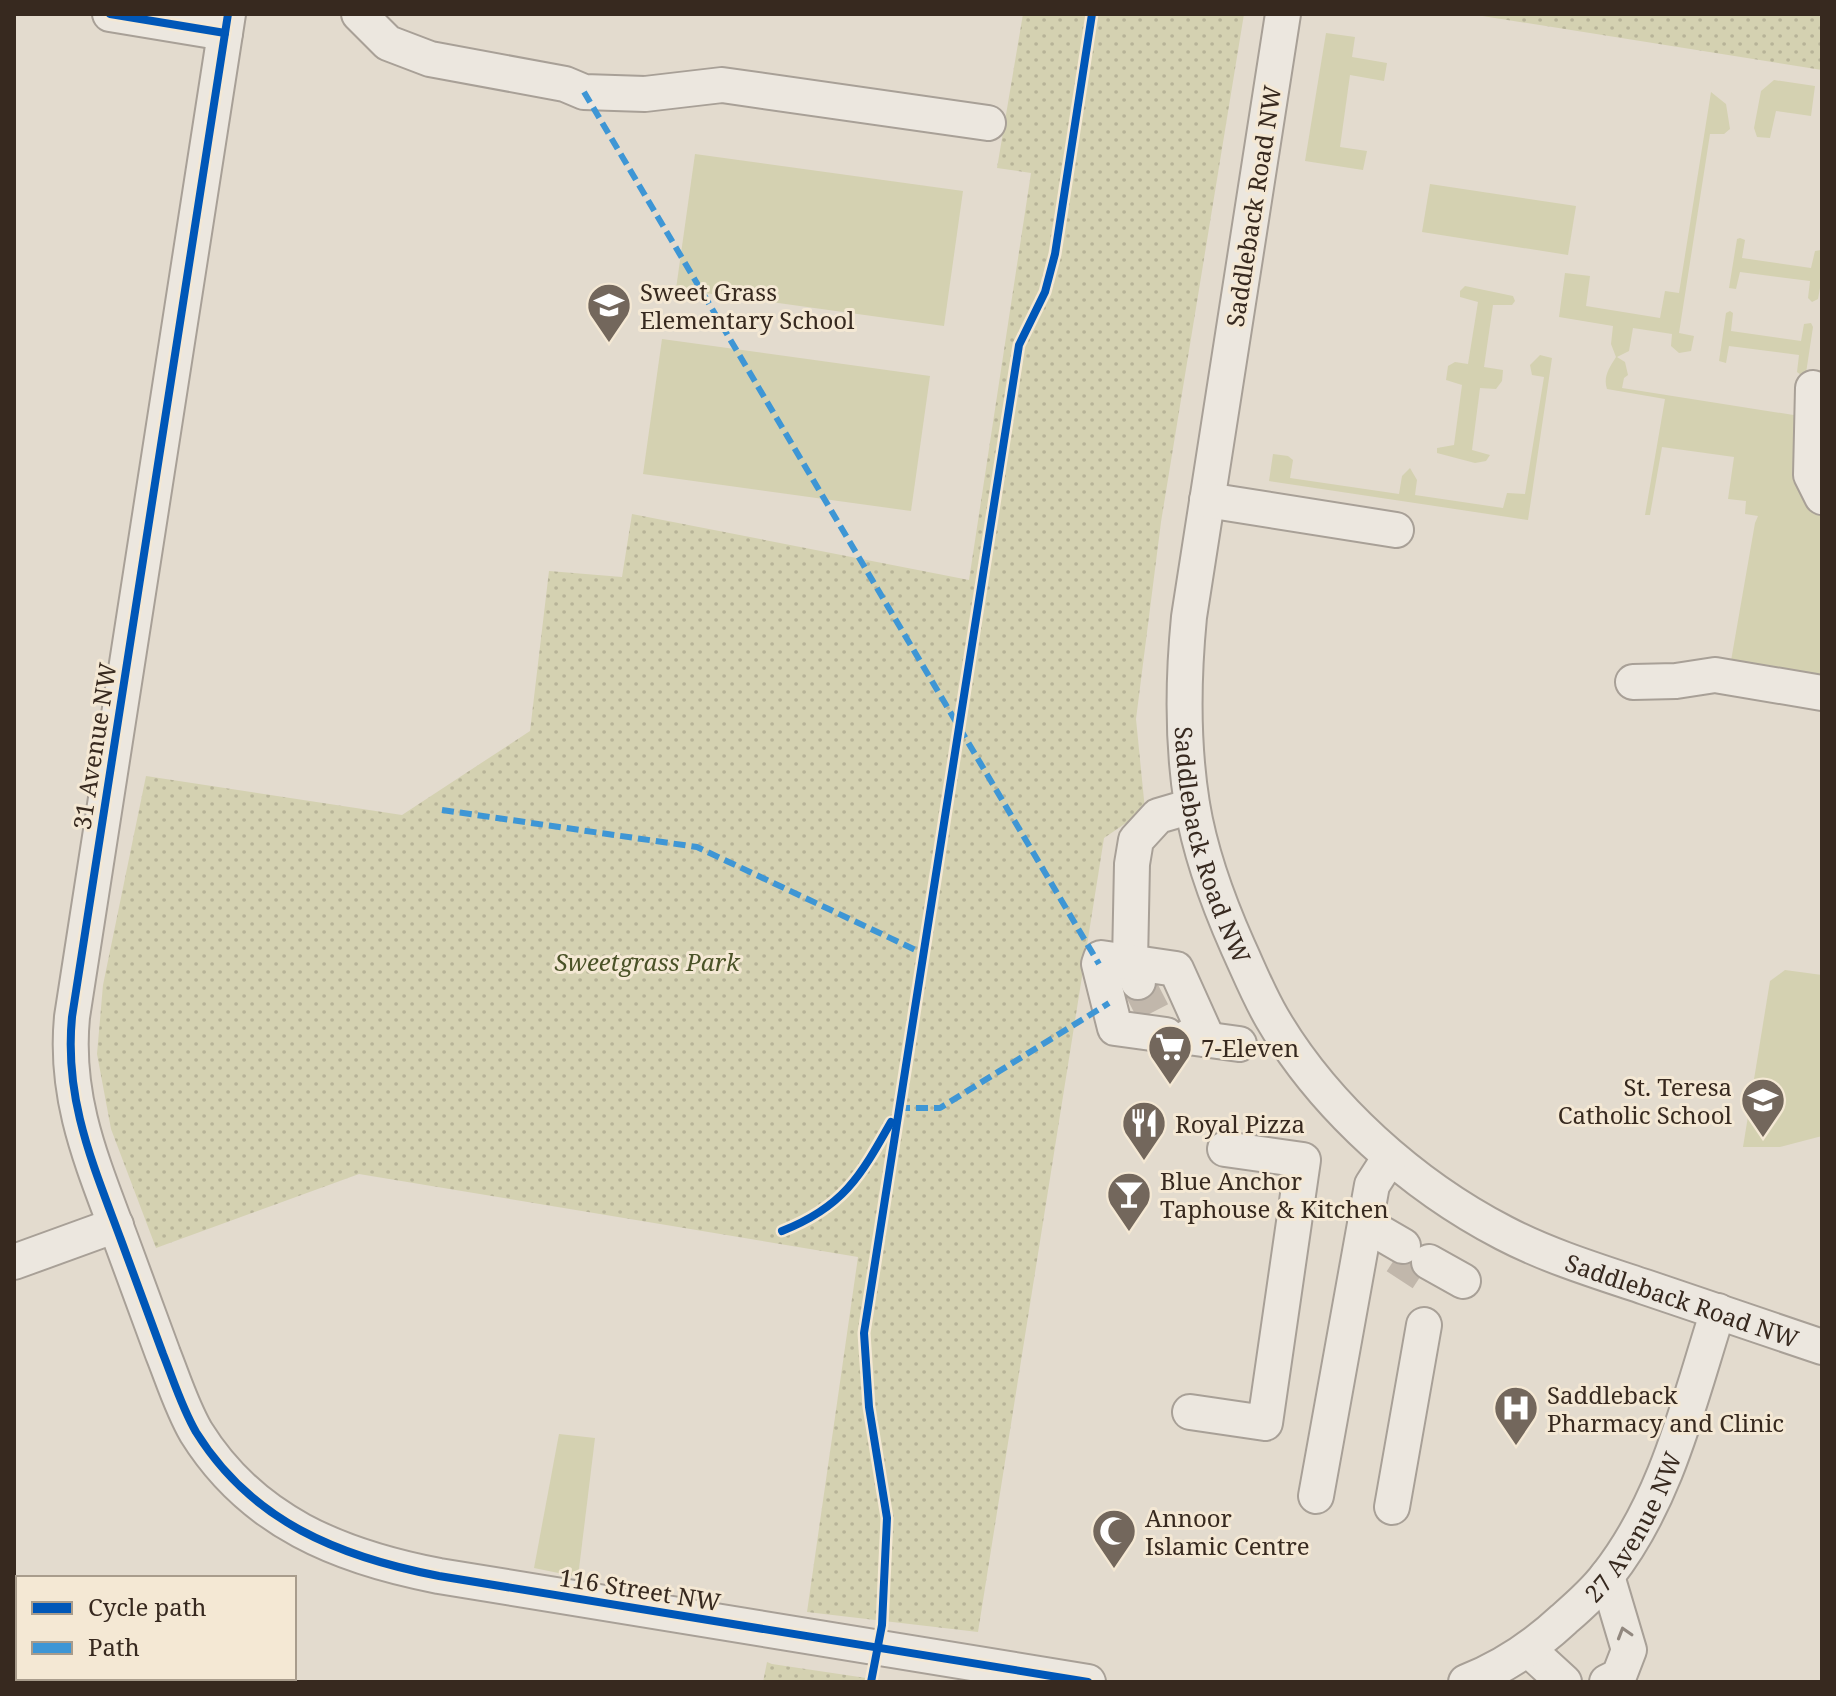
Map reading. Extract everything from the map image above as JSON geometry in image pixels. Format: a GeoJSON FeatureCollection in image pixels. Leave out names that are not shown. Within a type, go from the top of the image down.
{"type":"FeatureCollection","features":[{"type":"Feature","properties":{"kind":"street"},"geometry":{"type":"LineString","coordinates":[[110,14],[227,24]]}},
{"type":"Feature","properties":{"kind":"street"},"geometry":{"type":"LineString","coordinates":[[359,14],[388,43],[430,59],[565,84],[584,92],[645,94],[722,85],[988,123]]}},
{"type":"Feature","properties":{"kind":"street","name":"Saddleback Road NW"},"geometry":{"type":"LineString","coordinates":[[1283,14],[1189,617],[1185,662],[1186,753],[1192,806],[1223,913],[1272,1018],[1330,1094],[1390,1157],[1468,1212],[1552,1255],[1822,1347]]}},
{"type":"Feature","properties":{"kind":"street","name":"31 Avenue NW"},"geometry":{"type":"LineString","coordinates":[[217,1460],[196,1431],[182,1402],[77,1115],[71,1076],[71,1027],[227,24]]}},
{"type":"Feature","properties":{"kind":"street"},"geometry":{"type":"LineString","coordinates":[[1813,388],[1811,475],[1822,497]]}},
{"type":"Feature","properties":{"kind":"street"},"geometry":{"type":"LineString","coordinates":[[1207,500],[1396,530]]}},
{"type":"Feature","properties":{"kind":"street"},"geometry":{"type":"LineString","coordinates":[[1633,682],[1671,682],[1715,675],[1822,693]]}},
{"type":"Feature","properties":{"kind":"street"},"geometry":{"type":"LineString","coordinates":[[1147,998],[1132,864],[1136,840],[1158,816],[1192,806]]}},
{"type":"Feature","properties":{"kind":"street"},"geometry":{"type":"LineString","coordinates":[[1176,969],[1224,1042],[1147,998],[1176,969]]}},
{"type":"Feature","properties":{"kind":"street"},"geometry":{"type":"LineString","coordinates":[[1190,1412],[1265,1423],[1303,1160],[1225,1149]]}},
{"type":"Feature","properties":{"kind":"street"},"geometry":{"type":"LineString","coordinates":[[1316,1496],[1372,1185],[1390,1157]]}},
{"type":"Feature","properties":{"kind":"street"},"geometry":{"type":"LineString","coordinates":[[14,1262],[116,1225]]}},
{"type":"Feature","properties":{"kind":"street"},"geometry":{"type":"LineString","coordinates":[[1364,1230],[1458,1288]]}},
{"type":"Feature","properties":{"kind":"street","name":"27 Avenue NW"},"geometry":{"type":"LineString","coordinates":[[1466,1682],[1528,1649],[1607,1576],[1648,1512],[1662,1479],[1718,1311]]}},
{"type":"Feature","properties":{"kind":"street"},"geometry":{"type":"LineString","coordinates":[[1392,1507],[1424,1325]]}},
{"type":"Feature","properties":{"kind":"street","name":"116 Street NW"},"geometry":{"type":"LineString","coordinates":[[217,1460],[246,1490],[308,1536],[390,1566],[602,1604],[1088,1682]]}},
{"type":"Feature","properties":{"kind":"street"},"geometry":{"type":"LineString","coordinates":[[1607,1576],[1629,1650],[1619,1676],[1607,1682]]}},
{"type":"Feature","properties":{"kind":"street"},"geometry":{"type":"LineString","coordinates":[[1528,1649],[1564,1682]]}},
{"type":"Feature","properties":{"kind":"green space","name":"Sweetgrass Park"},"geometry":{"type":"Polygon","coordinates":[[[1023,14],[1244,14],[1161,522],[1136,719],[1145,810],[1104,838],[978,1632],[807,1612],[858,1257],[359,1174],[156,1248],[111,1129],[97,1054],[103,985],[146,776],[402,815],[530,731],[549,571],[622,577],[632,514],[969,580],[1031,173],[997,168],[1023,14]]]}},
{"type":"Feature","properties":{"kind":"green space"},"geometry":{"type":"Polygon","coordinates":[[[1470,14],[1822,14],[1822,70],[1470,14]]]}},
{"type":"Feature","properties":{"kind":"green space"},"geometry":{"type":"Polygon","coordinates":[[[1326,33],[1355,37],[1352,57],[1387,63],[1384,81],[1350,75],[1340,147],[1367,151],[1363,170],[1305,161],[1326,33]]]}},
{"type":"Feature","properties":{"kind":"green space"},"geometry":{"type":"Polygon","coordinates":[[[1774,80],[1815,86],[1811,116],[1776,111],[1770,138],[1757,137],[1754,128],[1761,91],[1774,80]]]}},
{"type":"Feature","properties":{"kind":"green space"},"geometry":{"type":"Polygon","coordinates":[[[1711,92],[1726,104],[1730,129],[1724,134],[1710,134],[1679,333],[1694,336],[1691,351],[1679,353],[1671,346],[1672,334],[1633,328],[1629,351],[1617,357],[1625,362],[1628,375],[1622,388],[1806,417],[1822,425],[1822,693],[1728,678],[1758,516],[1745,514],[1746,501],[1728,499],[1734,457],[1662,447],[1650,515],[1645,515],[1665,399],[1607,389],[1606,377],[1616,357],[1611,344],[1613,326],[1559,317],[1565,273],[1590,276],[1586,306],[1660,318],[1665,291],[1679,293],[1711,92]]]}},
{"type":"Feature","properties":{"kind":"green space"},"geometry":{"type":"Polygon","coordinates":[[[695,154],[963,191],[944,326],[676,289],[695,154]]]}},
{"type":"Feature","properties":{"kind":"green space"},"geometry":{"type":"Polygon","coordinates":[[[1430,184],[1576,206],[1568,255],[1422,232],[1430,184]]]}},
{"type":"Feature","properties":{"kind":"green space"},"geometry":{"type":"Polygon","coordinates":[[[1737,239],[1745,240],[1742,258],[1811,268],[1815,251],[1821,250],[1822,277],[1818,299],[1812,302],[1808,298],[1810,281],[1740,272],[1736,289],[1729,288],[1737,239]]]}},
{"type":"Feature","properties":{"kind":"green space"},"geometry":{"type":"Polygon","coordinates":[[[1465,286],[1513,296],[1515,301],[1512,305],[1493,305],[1484,367],[1503,370],[1502,381],[1496,389],[1480,388],[1472,450],[1490,455],[1486,461],[1475,463],[1437,453],[1437,448],[1454,445],[1462,385],[1446,380],[1448,366],[1455,362],[1468,364],[1478,302],[1460,297],[1460,291],[1465,286]]]}},
{"type":"Feature","properties":{"kind":"green space"},"geometry":{"type":"Polygon","coordinates":[[[1726,313],[1733,313],[1731,331],[1801,341],[1804,324],[1811,323],[1806,373],[1801,375],[1797,372],[1799,355],[1729,346],[1726,363],[1719,361],[1726,313]]]}},
{"type":"Feature","properties":{"kind":"green space"},"geometry":{"type":"Polygon","coordinates":[[[662,339],[930,376],[911,511],[643,474],[662,339]]]}},
{"type":"Feature","properties":{"kind":"green space"},"geometry":{"type":"Polygon","coordinates":[[[1540,355],[1552,358],[1528,520],[1269,481],[1273,454],[1293,460],[1290,478],[1399,494],[1402,476],[1410,468],[1417,480],[1415,495],[1503,508],[1507,493],[1525,494],[1544,377],[1532,375],[1530,365],[1540,355]]]}},
{"type":"Feature","properties":{"kind":"green space"},"geometry":{"type":"Polygon","coordinates":[[[1785,970],[1822,975],[1822,1136],[1780,1147],[1743,1147],[1770,981],[1785,970]]]}},
{"type":"Feature","properties":{"kind":"green space"},"geometry":{"type":"Polygon","coordinates":[[[559,1434],[595,1438],[578,1577],[534,1568],[559,1434]]]}},
{"type":"Feature","properties":{"kind":"green space"},"geometry":{"type":"Polygon","coordinates":[[[767,1662],[772,1664],[893,1682],[763,1682],[767,1662]]]}},
{"type":"Feature","properties":{"kind":"tunnel"},"geometry":{"type":"LineString","coordinates":[[1138,983],[1153,1012]]}},
{"type":"Feature","properties":{"kind":"tunnel"},"geometry":{"type":"LineString","coordinates":[[1396,1257],[1422,1274]]}},
{"type":"Feature","properties":{"kind":"marked path"},"geometry":{"type":"LineString","coordinates":[[584,92],[1099,964]]}},
{"type":"Feature","properties":{"kind":"marked path"},"geometry":{"type":"LineString","coordinates":[[442,810],[697,847],[922,953]]}},
{"type":"Feature","properties":{"kind":"marked path"},"geometry":{"type":"LineString","coordinates":[[898,1108],[940,1108],[1109,1003]]}},
{"type":"Feature","properties":{"kind":"cycle path"},"geometry":{"type":"LineString","coordinates":[[110,14],[225,33]]}},
{"type":"Feature","properties":{"kind":"cycle path"},"geometry":{"type":"LineString","coordinates":[[228,14],[72,1017],[71,1047],[77,1104],[91,1158],[191,1423],[218,1463],[271,1512],[301,1531],[367,1558],[439,1576],[1088,1682]]}},
{"type":"Feature","properties":{"kind":"cycle path"},"geometry":{"type":"LineString","coordinates":[[871,1682],[882,1625],[887,1518],[869,1407],[864,1333],[1019,345],[1045,292],[1055,254],[1092,14]]}},
{"type":"Feature","properties":{"kind":"cycle path"},"geometry":{"type":"LineString","coordinates":[[782,1231],[820,1212],[848,1188],[891,1122]]}},
{"type":"Feature","properties":{"kind":"place","name":"Sweet Grass Elementary School"},"geometry":{"type":"Point","coordinates":[609,344]}},
{"type":"Feature","properties":{"kind":"place","name":"7-Eleven"},"geometry":{"type":"Point","coordinates":[1170,1086]}},
{"type":"Feature","properties":{"kind":"place","name":"St. Teresa Catholic School"},"geometry":{"type":"Point","coordinates":[1763,1139]}},
{"type":"Feature","properties":{"kind":"place","name":"Royal Pizza"},"geometry":{"type":"Point","coordinates":[1144,1162]}},
{"type":"Feature","properties":{"kind":"place","name":"Blue Anchor Taphouse & Kitchen"},"geometry":{"type":"Point","coordinates":[1129,1233]}},
{"type":"Feature","properties":{"kind":"place","name":"Saddleback Pharmacy and Clinic"},"geometry":{"type":"Point","coordinates":[1516,1447]}},
{"type":"Feature","properties":{"kind":"place","name":"Annoor Islamic Centre"},"geometry":{"type":"Point","coordinates":[1114,1570]}}]}
